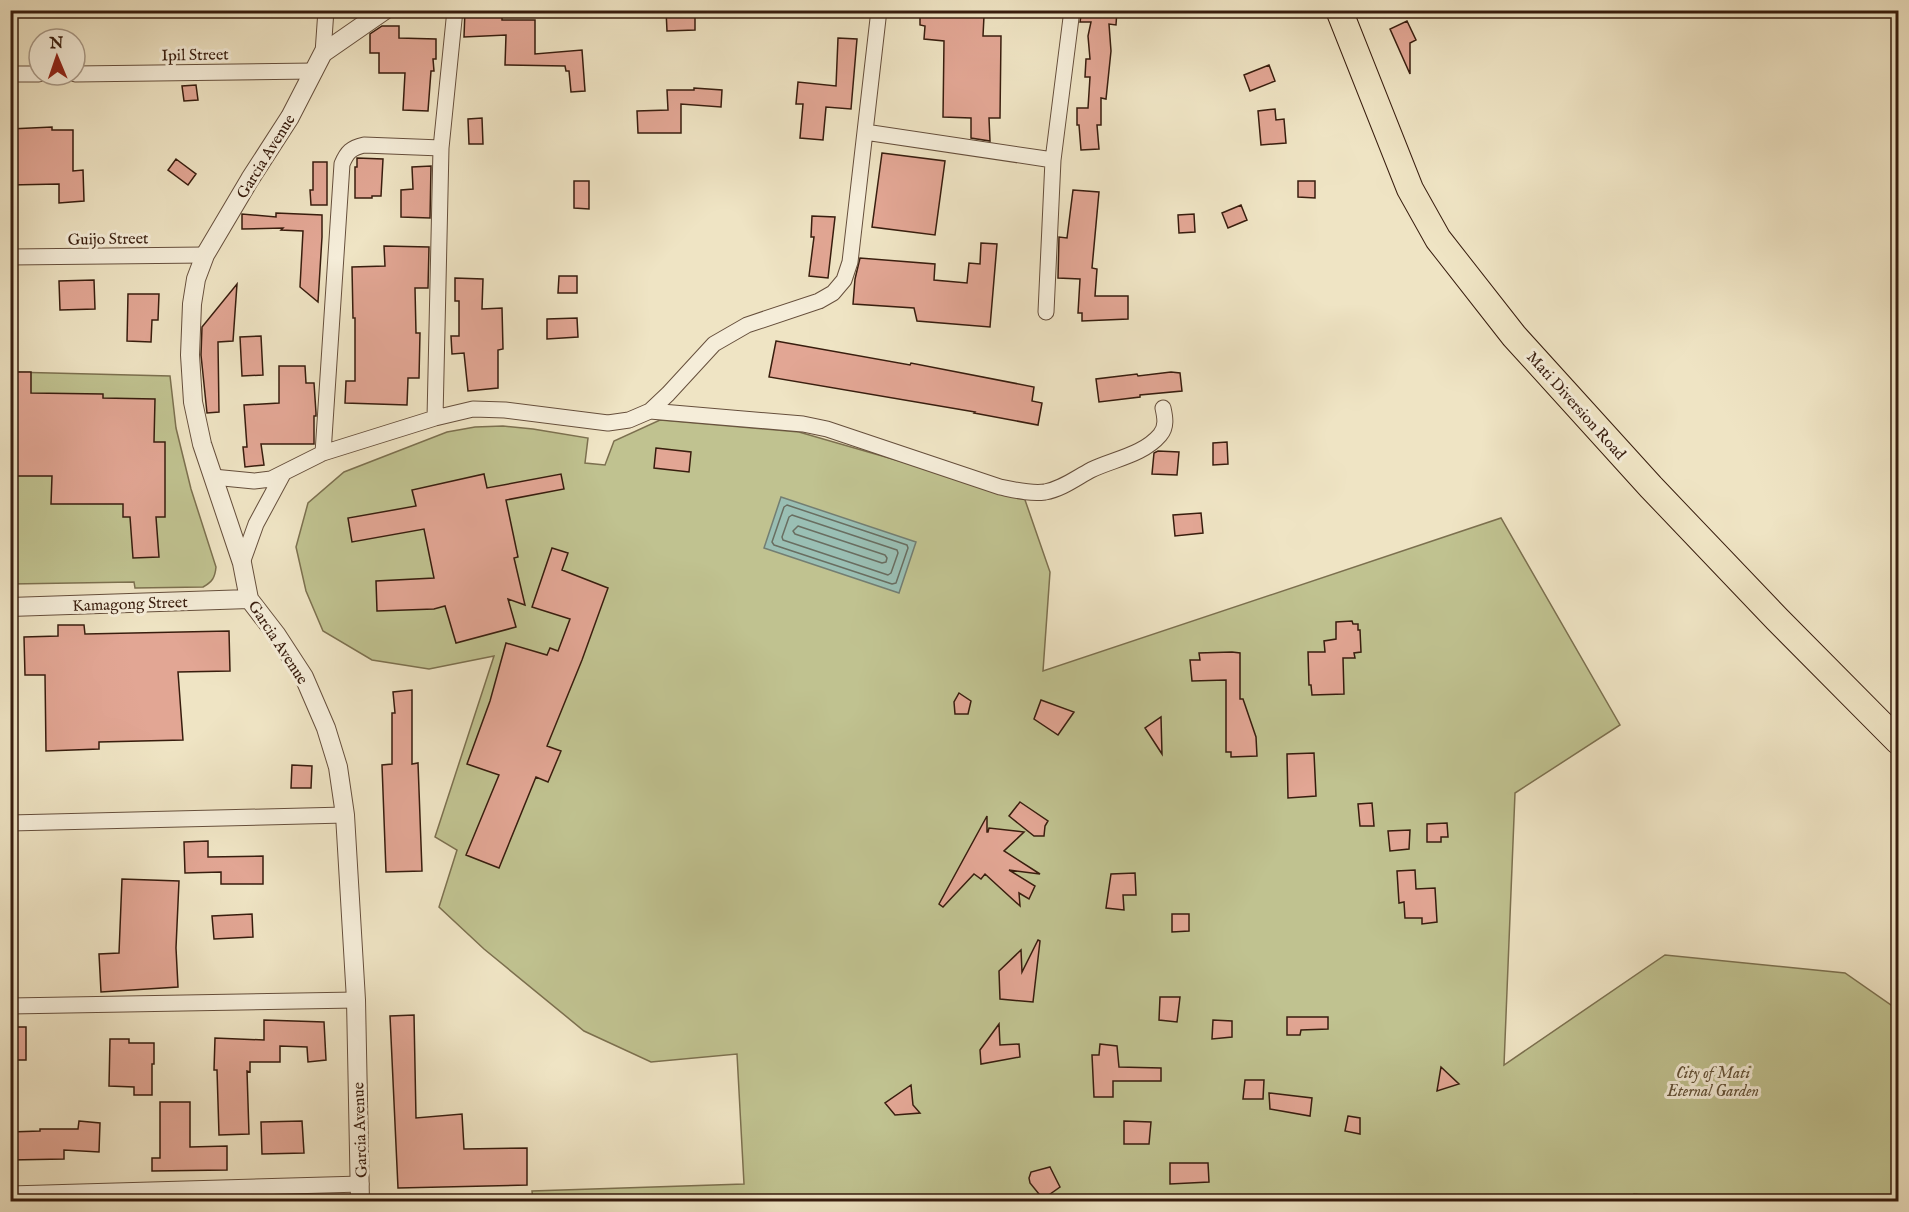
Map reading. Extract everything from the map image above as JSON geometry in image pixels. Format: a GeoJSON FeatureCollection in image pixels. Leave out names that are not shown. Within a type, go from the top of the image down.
{"type":"FeatureCollection","features":[{"type":"Feature","properties":{"kind":"highway","name":"Mati Diversion Road"},"geometry":{"type":"LineString","coordinates":[[1339,10],[1410,189],[1438,239],[1514,336],[1644,479],[1899,741]]}},
{"type":"Feature","properties":{"kind":"street","name":"Garcia Avenue"},"geometry":{"type":"LineString","coordinates":[[327,10],[324,53],[290,117],[205,255],[194,287],[190,355],[193,402],[202,444],[242,563],[249,599],[276,634],[304,677],[326,728],[338,767],[345,815],[356,1000],[361,1193]]}},
{"type":"Feature","properties":{"kind":"street"},"geometry":{"type":"LineString","coordinates":[[324,53],[385,10]]}},
{"type":"Feature","properties":{"kind":"street"},"geometry":{"type":"LineString","coordinates":[[435,418],[441,148],[455,10]]}},
{"type":"Feature","properties":{"kind":"street"},"geometry":{"type":"LineString","coordinates":[[213,477],[254,481],[271,479],[323,453],[435,418],[473,409],[505,410],[608,423],[629,420],[650,411],[714,344],[747,325],[819,301],[833,293],[844,280],[850,262],[879,10]]}},
{"type":"Feature","properties":{"kind":"street"},"geometry":{"type":"LineString","coordinates":[[1046,312],[1053,160],[1072,10]]}},
{"type":"Feature","properties":{"kind":"street","name":"Ipil Street"},"geometry":{"type":"LineString","coordinates":[[87,74],[315,71]]}},
{"type":"Feature","properties":{"kind":"street"},"geometry":{"type":"LineString","coordinates":[[10,74],[27,74]]}},
{"type":"Feature","properties":{"kind":"street"},"geometry":{"type":"LineString","coordinates":[[865,132],[1053,160]]}},
{"type":"Feature","properties":{"kind":"street"},"geometry":{"type":"LineString","coordinates":[[323,453],[342,164],[352,147],[364,145],[441,148]]}},
{"type":"Feature","properties":{"kind":"street","name":"Guijo Street"},"geometry":{"type":"LineString","coordinates":[[10,258],[205,255]]}},
{"type":"Feature","properties":{"kind":"street"},"geometry":{"type":"LineString","coordinates":[[650,411],[803,424],[827,429],[1000,486],[1029,493],[1047,492],[1136,453],[1160,436],[1164,429],[1163,408]]}},
{"type":"Feature","properties":{"kind":"street"},"geometry":{"type":"LineString","coordinates":[[242,563],[256,524],[283,474]]}},
{"type":"Feature","properties":{"kind":"street","name":"Kamagong Street"},"geometry":{"type":"LineString","coordinates":[[10,607],[249,599]]}},
{"type":"Feature","properties":{"kind":"street"},"geometry":{"type":"LineString","coordinates":[[10,823],[345,815]]}},
{"type":"Feature","properties":{"kind":"street"},"geometry":{"type":"LineString","coordinates":[[10,1006],[356,1000]]}},
{"type":"Feature","properties":{"kind":"street"},"geometry":{"type":"LineString","coordinates":[[10,1194],[361,1193]]}},
{"type":"Feature","properties":{"kind":"green space"},"geometry":{"type":"Polygon","coordinates":[[[11,372],[170,376],[176,428],[191,489],[216,567],[211,581],[203,587],[135,588],[134,582],[11,584],[11,372]]]}},
{"type":"Feature","properties":{"kind":"green space","name":"City of Mati Eternal Garden"},"geometry":{"type":"Polygon","coordinates":[[[660,420],[799,432],[1024,497],[1050,572],[1043,671],[1501,518],[1620,725],[1515,793],[1504,1065],[1665,955],[1845,973],[1898,1010],[1898,1201],[1708,1202],[1634,1194],[1626,1202],[533,1201],[532,1191],[744,1184],[737,1054],[651,1062],[584,1031],[484,949],[439,907],[457,850],[435,837],[494,656],[429,669],[372,660],[323,631],[306,591],[296,547],[308,503],[344,472],[447,432],[475,427],[503,426],[588,438],[585,463],[605,465],[614,441],[660,420]]]}},
{"type":"Feature","properties":{"kind":"water"},"geometry":{"type":"Polygon","coordinates":[[[781,497],[916,542],[899,593],[764,548],[781,497]]]}},
{"type":"Feature","properties":{"kind":"building"},"geometry":{"type":"Polygon","coordinates":[[[465,10],[502,10],[502,20],[535,20],[535,54],[582,50],[585,91],[571,92],[569,71],[566,71],[565,66],[505,65],[506,35],[464,37],[465,10]]]}},
{"type":"Feature","properties":{"kind":"building"},"geometry":{"type":"Polygon","coordinates":[[[666,10],[695,10],[695,30],[667,31],[666,10]]]}},
{"type":"Feature","properties":{"kind":"building"},"geometry":{"type":"Polygon","coordinates":[[[920,10],[945,10],[945,14],[984,16],[983,36],[1001,36],[1000,118],[989,118],[990,141],[971,138],[971,118],[943,117],[944,41],[924,39],[925,26],[920,25],[920,10]]]}},
{"type":"Feature","properties":{"kind":"building"},"geometry":{"type":"Polygon","coordinates":[[[1082,10],[1117,10],[1116,25],[1109,24],[1111,51],[1106,99],[1101,98],[1101,125],[1097,125],[1099,149],[1081,150],[1079,125],[1077,125],[1077,108],[1088,108],[1090,77],[1085,77],[1086,59],[1090,59],[1088,36],[1091,22],[1080,22],[1082,10]]]}},
{"type":"Feature","properties":{"kind":"building"},"geometry":{"type":"Polygon","coordinates":[[[1407,21],[1416,40],[1410,43],[1410,74],[1390,29],[1407,21]]]}},
{"type":"Feature","properties":{"kind":"building"},"geometry":{"type":"Polygon","coordinates":[[[382,26],[399,26],[399,38],[436,39],[436,59],[433,59],[434,71],[431,71],[428,111],[403,110],[405,73],[379,73],[379,53],[370,53],[370,34],[382,26]]]}},
{"type":"Feature","properties":{"kind":"building"},"geometry":{"type":"Polygon","coordinates":[[[838,38],[857,39],[851,109],[826,107],[823,140],[800,138],[803,104],[796,104],[798,82],[836,86],[838,38]]]}},
{"type":"Feature","properties":{"kind":"building"},"geometry":{"type":"Polygon","coordinates":[[[1269,65],[1275,81],[1250,91],[1244,75],[1269,65]]]}},
{"type":"Feature","properties":{"kind":"building"},"geometry":{"type":"Polygon","coordinates":[[[196,85],[198,100],[184,101],[182,86],[196,85]]]}},
{"type":"Feature","properties":{"kind":"building"},"geometry":{"type":"Polygon","coordinates":[[[694,88],[722,90],[721,107],[681,104],[681,133],[638,133],[637,111],[668,110],[667,90],[694,90],[694,88]]]}},
{"type":"Feature","properties":{"kind":"building"},"geometry":{"type":"Polygon","coordinates":[[[1275,109],[1276,120],[1284,119],[1286,143],[1261,145],[1258,111],[1275,109]]]}},
{"type":"Feature","properties":{"kind":"building"},"geometry":{"type":"Polygon","coordinates":[[[482,118],[483,144],[469,144],[468,119],[482,118]]]}},
{"type":"Feature","properties":{"kind":"building"},"geometry":{"type":"Polygon","coordinates":[[[52,127],[52,130],[73,130],[73,171],[83,170],[84,201],[59,203],[59,184],[10,185],[10,129],[52,127]]]}},
{"type":"Feature","properties":{"kind":"building"},"geometry":{"type":"Polygon","coordinates":[[[882,153],[945,161],[935,235],[872,227],[882,153]]]}},
{"type":"Feature","properties":{"kind":"building"},"geometry":{"type":"Polygon","coordinates":[[[357,158],[383,159],[381,196],[355,198],[357,158]]]}},
{"type":"Feature","properties":{"kind":"building"},"geometry":{"type":"Polygon","coordinates":[[[176,159],[196,174],[188,185],[168,170],[176,159]]]}},
{"type":"Feature","properties":{"kind":"building"},"geometry":{"type":"Polygon","coordinates":[[[313,162],[327,162],[327,205],[311,205],[313,162]]]}},
{"type":"Feature","properties":{"kind":"building"},"geometry":{"type":"Polygon","coordinates":[[[431,166],[430,218],[401,217],[401,190],[413,189],[412,167],[431,166]]]}},
{"type":"Feature","properties":{"kind":"building"},"geometry":{"type":"Polygon","coordinates":[[[574,181],[589,181],[589,209],[574,208],[574,181]]]}},
{"type":"Feature","properties":{"kind":"building"},"geometry":{"type":"Polygon","coordinates":[[[1298,181],[1315,181],[1315,198],[1298,197],[1298,181]]]}},
{"type":"Feature","properties":{"kind":"building"},"geometry":{"type":"Polygon","coordinates":[[[1073,190],[1099,192],[1092,268],[1097,269],[1095,296],[1128,296],[1128,319],[1082,321],[1082,313],[1078,313],[1080,279],[1058,278],[1059,237],[1067,238],[1073,190]]]}},
{"type":"Feature","properties":{"kind":"building"},"geometry":{"type":"Polygon","coordinates":[[[1241,205],[1247,220],[1228,228],[1222,213],[1241,205]]]}},
{"type":"Feature","properties":{"kind":"building"},"geometry":{"type":"Polygon","coordinates":[[[276,213],[322,215],[318,302],[300,287],[303,231],[281,230],[283,228],[242,229],[242,214],[276,217],[276,213]]]}},
{"type":"Feature","properties":{"kind":"building"},"geometry":{"type":"Polygon","coordinates":[[[1194,214],[1195,232],[1179,233],[1178,215],[1194,214]]]}},
{"type":"Feature","properties":{"kind":"building"},"geometry":{"type":"Polygon","coordinates":[[[812,216],[835,217],[828,278],[809,276],[814,237],[811,237],[812,216]]]}},
{"type":"Feature","properties":{"kind":"building"},"geometry":{"type":"Polygon","coordinates":[[[981,243],[997,244],[990,327],[917,321],[914,308],[853,304],[860,258],[935,264],[934,280],[967,283],[969,263],[980,264],[981,243]]]}},
{"type":"Feature","properties":{"kind":"building"},"geometry":{"type":"Polygon","coordinates":[[[384,246],[429,247],[428,288],[415,288],[416,333],[420,333],[419,378],[408,378],[407,405],[345,403],[346,381],[355,381],[352,267],[385,266],[384,246]]]}},
{"type":"Feature","properties":{"kind":"building"},"geometry":{"type":"Polygon","coordinates":[[[559,276],[577,276],[577,293],[558,293],[559,276]]]}},
{"type":"Feature","properties":{"kind":"building"},"geometry":{"type":"Polygon","coordinates":[[[455,278],[483,279],[482,309],[502,308],[503,349],[498,350],[498,388],[468,391],[464,353],[452,354],[451,336],[459,336],[459,301],[455,301],[455,278]]]}},
{"type":"Feature","properties":{"kind":"building"},"geometry":{"type":"Polygon","coordinates":[[[94,280],[95,309],[60,310],[59,281],[94,280]]]}},
{"type":"Feature","properties":{"kind":"building"},"geometry":{"type":"Polygon","coordinates":[[[237,284],[233,341],[218,342],[219,412],[207,413],[201,355],[202,327],[237,284]]]}},
{"type":"Feature","properties":{"kind":"building"},"geometry":{"type":"Polygon","coordinates":[[[128,294],[159,294],[158,320],[152,320],[151,342],[127,341],[128,294]]]}},
{"type":"Feature","properties":{"kind":"building"},"geometry":{"type":"Polygon","coordinates":[[[577,318],[578,337],[547,339],[547,319],[577,318]]]}},
{"type":"Feature","properties":{"kind":"building"},"geometry":{"type":"Polygon","coordinates":[[[261,336],[263,375],[242,376],[240,337],[261,336]]]}},
{"type":"Feature","properties":{"kind":"building"},"geometry":{"type":"Polygon","coordinates":[[[776,341],[910,365],[911,363],[1034,387],[1032,401],[1042,403],[1038,425],[769,377],[776,341]]]}},
{"type":"Feature","properties":{"kind":"building"},"geometry":{"type":"Polygon","coordinates":[[[279,366],[305,366],[306,383],[314,383],[316,416],[314,416],[314,444],[261,444],[264,465],[245,467],[243,447],[247,447],[244,405],[279,403],[279,366]]]}},
{"type":"Feature","properties":{"kind":"building"},"geometry":{"type":"Polygon","coordinates":[[[10,372],[31,372],[31,393],[103,394],[103,398],[155,399],[154,442],[165,442],[165,517],[156,517],[159,557],[133,558],[130,517],[123,517],[123,504],[51,504],[52,476],[10,476],[10,372]]]}},
{"type":"Feature","properties":{"kind":"building"},"geometry":{"type":"Polygon","coordinates":[[[1180,373],[1182,391],[1099,402],[1096,379],[1180,373]]]}},
{"type":"Feature","properties":{"kind":"building"},"geometry":{"type":"Polygon","coordinates":[[[1227,442],[1228,464],[1213,465],[1213,443],[1227,442]]]}},
{"type":"Feature","properties":{"kind":"building"},"geometry":{"type":"Polygon","coordinates":[[[656,448],[691,452],[689,472],[654,468],[656,448]]]}},
{"type":"Feature","properties":{"kind":"building"},"geometry":{"type":"Polygon","coordinates":[[[1158,451],[1179,452],[1177,475],[1152,474],[1154,453],[1158,451]]]}},
{"type":"Feature","properties":{"kind":"building"},"geometry":{"type":"Polygon","coordinates":[[[484,474],[487,488],[561,474],[564,489],[506,500],[518,557],[514,558],[525,605],[508,599],[516,627],[456,643],[445,606],[434,609],[377,611],[376,581],[434,578],[424,529],[352,542],[348,518],[416,506],[412,490],[484,474]]]}},
{"type":"Feature","properties":{"kind":"building"},"geometry":{"type":"Polygon","coordinates":[[[1201,513],[1203,533],[1175,536],[1173,515],[1201,513]]]}},
{"type":"Feature","properties":{"kind":"building"},"geometry":{"type":"Polygon","coordinates":[[[552,548],[568,553],[562,570],[608,588],[547,746],[561,751],[548,782],[536,777],[499,868],[466,855],[499,775],[467,764],[490,701],[506,643],[547,655],[550,648],[558,651],[570,619],[532,607],[552,548]]]}},
{"type":"Feature","properties":{"kind":"building"},"geometry":{"type":"Polygon","coordinates":[[[1352,621],[1353,624],[1358,624],[1358,630],[1360,630],[1361,652],[1354,653],[1355,658],[1343,658],[1344,694],[1312,695],[1311,685],[1309,685],[1308,652],[1325,652],[1324,641],[1336,639],[1336,622],[1352,621]]]}},
{"type":"Feature","properties":{"kind":"building"},"geometry":{"type":"Polygon","coordinates":[[[58,625],[84,625],[85,634],[229,631],[230,671],[178,672],[183,740],[99,742],[99,749],[46,751],[45,675],[25,675],[24,637],[58,636],[58,625]]]}},
{"type":"Feature","properties":{"kind":"building"},"geometry":{"type":"Polygon","coordinates":[[[1199,653],[1240,653],[1240,699],[1243,699],[1256,737],[1257,756],[1231,757],[1231,752],[1226,752],[1226,680],[1192,681],[1190,660],[1200,660],[1199,653]]]}},
{"type":"Feature","properties":{"kind":"building"},"geometry":{"type":"Polygon","coordinates":[[[412,690],[412,764],[418,763],[422,871],[386,872],[382,765],[392,764],[392,713],[395,713],[393,692],[412,690]]]}},
{"type":"Feature","properties":{"kind":"building"},"geometry":{"type":"Polygon","coordinates":[[[959,693],[971,701],[968,714],[955,714],[954,702],[959,693]]]}},
{"type":"Feature","properties":{"kind":"building"},"geometry":{"type":"Polygon","coordinates":[[[1041,700],[1074,712],[1058,735],[1034,719],[1041,700]]]}},
{"type":"Feature","properties":{"kind":"building"},"geometry":{"type":"Polygon","coordinates":[[[1161,717],[1162,754],[1145,728],[1161,717]]]}},
{"type":"Feature","properties":{"kind":"building"},"geometry":{"type":"Polygon","coordinates":[[[1314,753],[1316,796],[1288,798],[1287,754],[1314,753]]]}},
{"type":"Feature","properties":{"kind":"building"},"geometry":{"type":"Polygon","coordinates":[[[292,765],[312,766],[311,788],[291,788],[292,765]]]}},
{"type":"Feature","properties":{"kind":"building"},"geometry":{"type":"Polygon","coordinates":[[[1020,802],[1048,821],[1044,836],[1034,836],[1009,816],[1020,802]]]}},
{"type":"Feature","properties":{"kind":"building"},"geometry":{"type":"Polygon","coordinates":[[[1372,803],[1374,826],[1360,826],[1358,804],[1372,803]]]}},
{"type":"Feature","properties":{"kind":"building"},"geometry":{"type":"Polygon","coordinates":[[[987,816],[987,832],[989,828],[1024,832],[1004,851],[1040,874],[1009,870],[1035,886],[1029,899],[1019,893],[1020,906],[985,874],[981,879],[974,874],[943,907],[939,904],[987,816]]]}},
{"type":"Feature","properties":{"kind":"building"},"geometry":{"type":"Polygon","coordinates":[[[1447,823],[1448,837],[1441,837],[1441,842],[1427,842],[1427,824],[1447,823]]]}},
{"type":"Feature","properties":{"kind":"building"},"geometry":{"type":"Polygon","coordinates":[[[1410,830],[1409,849],[1390,851],[1388,831],[1410,830]]]}},
{"type":"Feature","properties":{"kind":"building"},"geometry":{"type":"Polygon","coordinates":[[[208,841],[208,857],[263,856],[263,884],[221,884],[221,872],[185,873],[184,842],[208,841]]]}},
{"type":"Feature","properties":{"kind":"building"},"geometry":{"type":"Polygon","coordinates":[[[1415,870],[1416,889],[1435,888],[1437,922],[1422,924],[1422,918],[1405,918],[1404,902],[1399,903],[1397,871],[1415,870]]]}},
{"type":"Feature","properties":{"kind":"building"},"geometry":{"type":"Polygon","coordinates":[[[1135,873],[1136,895],[1123,895],[1124,910],[1106,908],[1111,874],[1135,873]]]}},
{"type":"Feature","properties":{"kind":"building"},"geometry":{"type":"Polygon","coordinates":[[[122,879],[179,881],[176,948],[178,987],[101,992],[99,954],[119,953],[122,879]]]}},
{"type":"Feature","properties":{"kind":"building"},"geometry":{"type":"Polygon","coordinates":[[[252,914],[253,937],[214,939],[212,916],[252,914]]]}},
{"type":"Feature","properties":{"kind":"building"},"geometry":{"type":"Polygon","coordinates":[[[1172,914],[1189,914],[1189,931],[1172,932],[1172,914]]]}},
{"type":"Feature","properties":{"kind":"building"},"geometry":{"type":"Polygon","coordinates":[[[1038,940],[1040,941],[1033,1002],[1000,999],[999,971],[1021,950],[1022,972],[1038,940]]]}},
{"type":"Feature","properties":{"kind":"building"},"geometry":{"type":"Polygon","coordinates":[[[1160,997],[1180,997],[1177,1022],[1159,1020],[1160,997]]]}},
{"type":"Feature","properties":{"kind":"building"},"geometry":{"type":"Polygon","coordinates":[[[414,1015],[416,1118],[462,1114],[464,1149],[527,1148],[527,1185],[398,1188],[390,1016],[414,1015]]]}},
{"type":"Feature","properties":{"kind":"building"},"geometry":{"type":"Polygon","coordinates":[[[1287,1017],[1328,1017],[1328,1029],[1301,1030],[1300,1035],[1287,1035],[1287,1017]]]}},
{"type":"Feature","properties":{"kind":"building"},"geometry":{"type":"Polygon","coordinates":[[[264,1020],[324,1022],[326,1060],[308,1062],[307,1047],[280,1046],[280,1062],[250,1062],[250,1072],[247,1071],[249,1134],[219,1135],[217,1070],[214,1070],[215,1038],[264,1040],[264,1020]]]}},
{"type":"Feature","properties":{"kind":"building"},"geometry":{"type":"Polygon","coordinates":[[[1213,1020],[1232,1021],[1232,1037],[1212,1039],[1213,1020]]]}},
{"type":"Feature","properties":{"kind":"building"},"geometry":{"type":"Polygon","coordinates":[[[999,1024],[1000,1045],[1019,1044],[1020,1057],[981,1064],[980,1050],[999,1024]]]}},
{"type":"Feature","properties":{"kind":"building"},"geometry":{"type":"Polygon","coordinates":[[[10,1027],[26,1027],[26,1060],[10,1060],[10,1027]]]}},
{"type":"Feature","properties":{"kind":"building"},"geometry":{"type":"Polygon","coordinates":[[[110,1039],[129,1039],[129,1043],[154,1043],[152,1095],[134,1095],[134,1087],[109,1086],[110,1039]]]}},
{"type":"Feature","properties":{"kind":"building"},"geometry":{"type":"Polygon","coordinates":[[[1100,1044],[1117,1046],[1119,1067],[1161,1068],[1161,1081],[1113,1081],[1113,1097],[1094,1097],[1092,1055],[1099,1055],[1100,1044]]]}},
{"type":"Feature","properties":{"kind":"building"},"geometry":{"type":"Polygon","coordinates":[[[1441,1067],[1459,1084],[1437,1091],[1441,1067]]]}},
{"type":"Feature","properties":{"kind":"building"},"geometry":{"type":"Polygon","coordinates":[[[1245,1080],[1264,1080],[1263,1099],[1243,1099],[1245,1080]]]}},
{"type":"Feature","properties":{"kind":"building"},"geometry":{"type":"Polygon","coordinates":[[[911,1085],[913,1105],[920,1113],[895,1115],[885,1103],[911,1085]]]}},
{"type":"Feature","properties":{"kind":"building"},"geometry":{"type":"Polygon","coordinates":[[[1269,1093],[1312,1098],[1310,1116],[1270,1109],[1269,1093]]]}},
{"type":"Feature","properties":{"kind":"building"},"geometry":{"type":"Polygon","coordinates":[[[160,1102],[190,1102],[190,1147],[227,1146],[227,1170],[152,1171],[152,1158],[160,1158],[160,1102]]]}},
{"type":"Feature","properties":{"kind":"building"},"geometry":{"type":"Polygon","coordinates":[[[1348,1116],[1360,1118],[1360,1134],[1345,1131],[1348,1116]]]}},
{"type":"Feature","properties":{"kind":"building"},"geometry":{"type":"Polygon","coordinates":[[[79,1121],[100,1123],[99,1152],[64,1150],[64,1159],[10,1160],[10,1132],[78,1129],[79,1121]]]}},
{"type":"Feature","properties":{"kind":"building"},"geometry":{"type":"Polygon","coordinates":[[[302,1121],[304,1153],[262,1154],[261,1122],[302,1121]]]}},
{"type":"Feature","properties":{"kind":"building"},"geometry":{"type":"Polygon","coordinates":[[[1124,1121],[1151,1122],[1149,1144],[1124,1144],[1124,1121]]]}},
{"type":"Feature","properties":{"kind":"building"},"geometry":{"type":"Polygon","coordinates":[[[1170,1163],[1208,1163],[1209,1182],[1170,1184],[1170,1163]]]}},
{"type":"Feature","properties":{"kind":"building"},"geometry":{"type":"Polygon","coordinates":[[[1050,1167],[1060,1187],[1043,1199],[1030,1183],[1029,1178],[1031,1172],[1050,1167]]]}}]}
